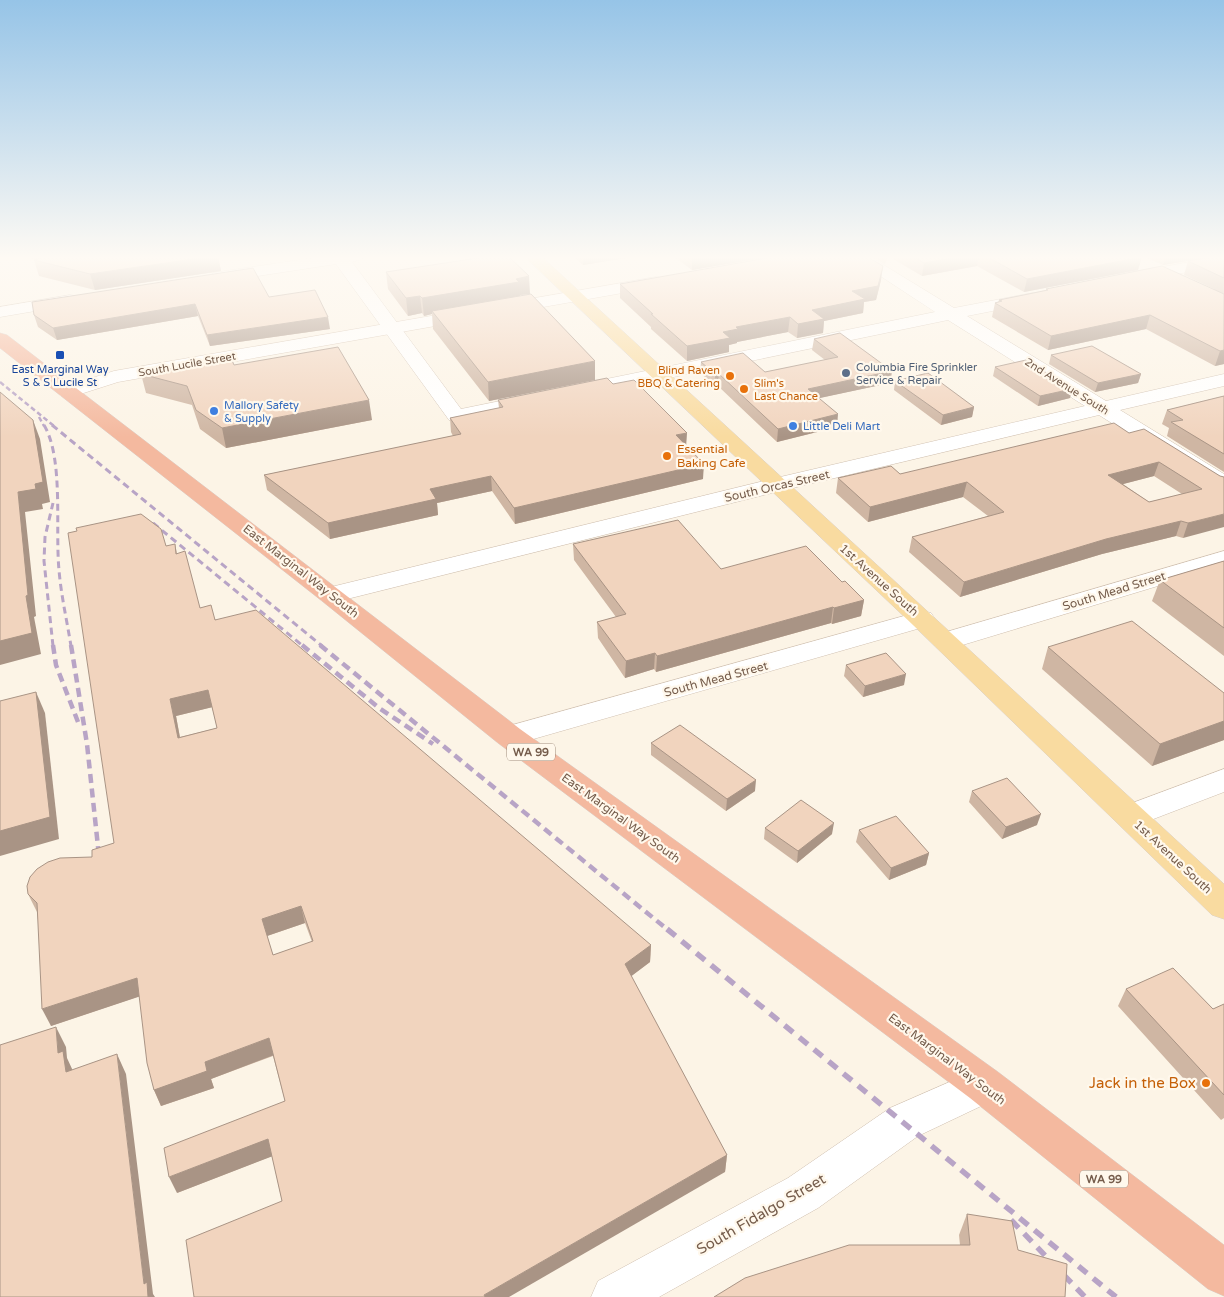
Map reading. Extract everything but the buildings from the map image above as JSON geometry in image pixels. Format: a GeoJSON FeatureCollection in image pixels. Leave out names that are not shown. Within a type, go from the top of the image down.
{"type":"FeatureCollection","features":[{"type":"Feature","properties":{"kind":"highway","name":"East Marginal Way South"},"geometry":{"type":"LineString","coordinates":[[0,338],[509,736],[984,1085],[1224,1273]]}},
{"type":"Feature","properties":{"kind":"main road","name":"1st Avenue South"},"geometry":{"type":"LineString","coordinates":[[597,317],[946,641],[1224,905]]}},
{"type":"Feature","properties":{"kind":"street"},"geometry":{"type":"LineString","coordinates":[[385,317],[456,416],[754,353],[940,317]]}},
{"type":"Feature","properties":{"kind":"street","name":"South Lucile Street"},"geometry":{"type":"LineString","coordinates":[[68,392],[114,377],[460,317]]}},
{"type":"Feature","properties":{"kind":"street","name":"2nd Avenue South"},"geometry":{"type":"LineString","coordinates":[[957,317],[1224,484]]}},
{"type":"Feature","properties":{"kind":"street","name":"South Orcas Street"},"geometry":{"type":"LineString","coordinates":[[331,595],[776,485],[1224,380]]}},
{"type":"Feature","properties":{"kind":"street","name":"South Mead Street"},"geometry":{"type":"LineString","coordinates":[[946,641],[1224,558]]}},
{"type":"Feature","properties":{"kind":"street","name":"South Mead Street"},"geometry":{"type":"LineString","coordinates":[[509,736],[922,619]]}},
{"type":"Feature","properties":{"kind":"street"},"geometry":{"type":"LineString","coordinates":[[1130,816],[1224,780]]}},
{"type":"Feature","properties":{"kind":"street","name":"South Fidalgo Street"},"geometry":{"type":"LineString","coordinates":[[614,1297],[803,1193],[904,1122],[984,1085]]}},
{"type":"Feature","properties":{"kind":"railway"},"geometry":{"type":"LineString","coordinates":[[0,382],[54,426]]}},
{"type":"Feature","properties":{"kind":"railway"},"geometry":{"type":"LineString","coordinates":[[39,417],[44,426]]}},
{"type":"Feature","properties":{"kind":"railway"},"geometry":{"type":"LineString","coordinates":[[44,425],[54,456],[58,495],[59,570],[71,646]]}},
{"type":"Feature","properties":{"kind":"railway"},"geometry":{"type":"LineString","coordinates":[[52,425],[322,646]]}},
{"type":"Feature","properties":{"kind":"railway"},"geometry":{"type":"LineString","coordinates":[[53,503],[45,537],[44,561],[53,646]]}},
{"type":"Feature","properties":{"kind":"railway"},"geometry":{"type":"LineString","coordinates":[[153,523],[303,646]]}},
{"type":"Feature","properties":{"kind":"railway"},"geometry":{"type":"LineString","coordinates":[[53,645],[56,665],[78,722]]}},
{"type":"Feature","properties":{"kind":"railway"},"geometry":{"type":"LineString","coordinates":[[71,645],[87,744],[99,856]]}},
{"type":"Feature","properties":{"kind":"railway"},"geometry":{"type":"LineString","coordinates":[[302,645],[379,708],[433,744]]}},
{"type":"Feature","properties":{"kind":"railway"},"geometry":{"type":"LineString","coordinates":[[320,645],[668,930]]}},
{"type":"Feature","properties":{"kind":"railway"},"geometry":{"type":"LineString","coordinates":[[667,929],[1116,1297]]}},
{"type":"Feature","properties":{"kind":"railway"},"geometry":{"type":"LineString","coordinates":[[1011,1220],[1085,1297]]}},
{"type":"Feature","properties":{"kind":"place","name":"East Marginal Way S & S Lucile St"},"geometry":{"type":"Point","coordinates":[60,355]}},
{"type":"Feature","properties":{"kind":"place","name":"Columbia Fire Sprinkler Service & Repair"},"geometry":{"type":"Point","coordinates":[846,373]}},
{"type":"Feature","properties":{"kind":"place","name":"Blind Raven BBQ & Catering"},"geometry":{"type":"Point","coordinates":[730,376]}},
{"type":"Feature","properties":{"kind":"place","name":"Slim's Last Chance"},"geometry":{"type":"Point","coordinates":[744,389]}},
{"type":"Feature","properties":{"kind":"place","name":"Mallory Safety & Supply"},"geometry":{"type":"Point","coordinates":[214,411]}},
{"type":"Feature","properties":{"kind":"place","name":"Little Deli Mart"},"geometry":{"type":"Point","coordinates":[793,426]}},
{"type":"Feature","properties":{"kind":"place","name":"Essential Baking Cafe"},"geometry":{"type":"Point","coordinates":[667,456]}},
{"type":"Feature","properties":{"kind":"place","name":"Jack in the Box"},"geometry":{"type":"Point","coordinates":[1206,1083]}}]}
